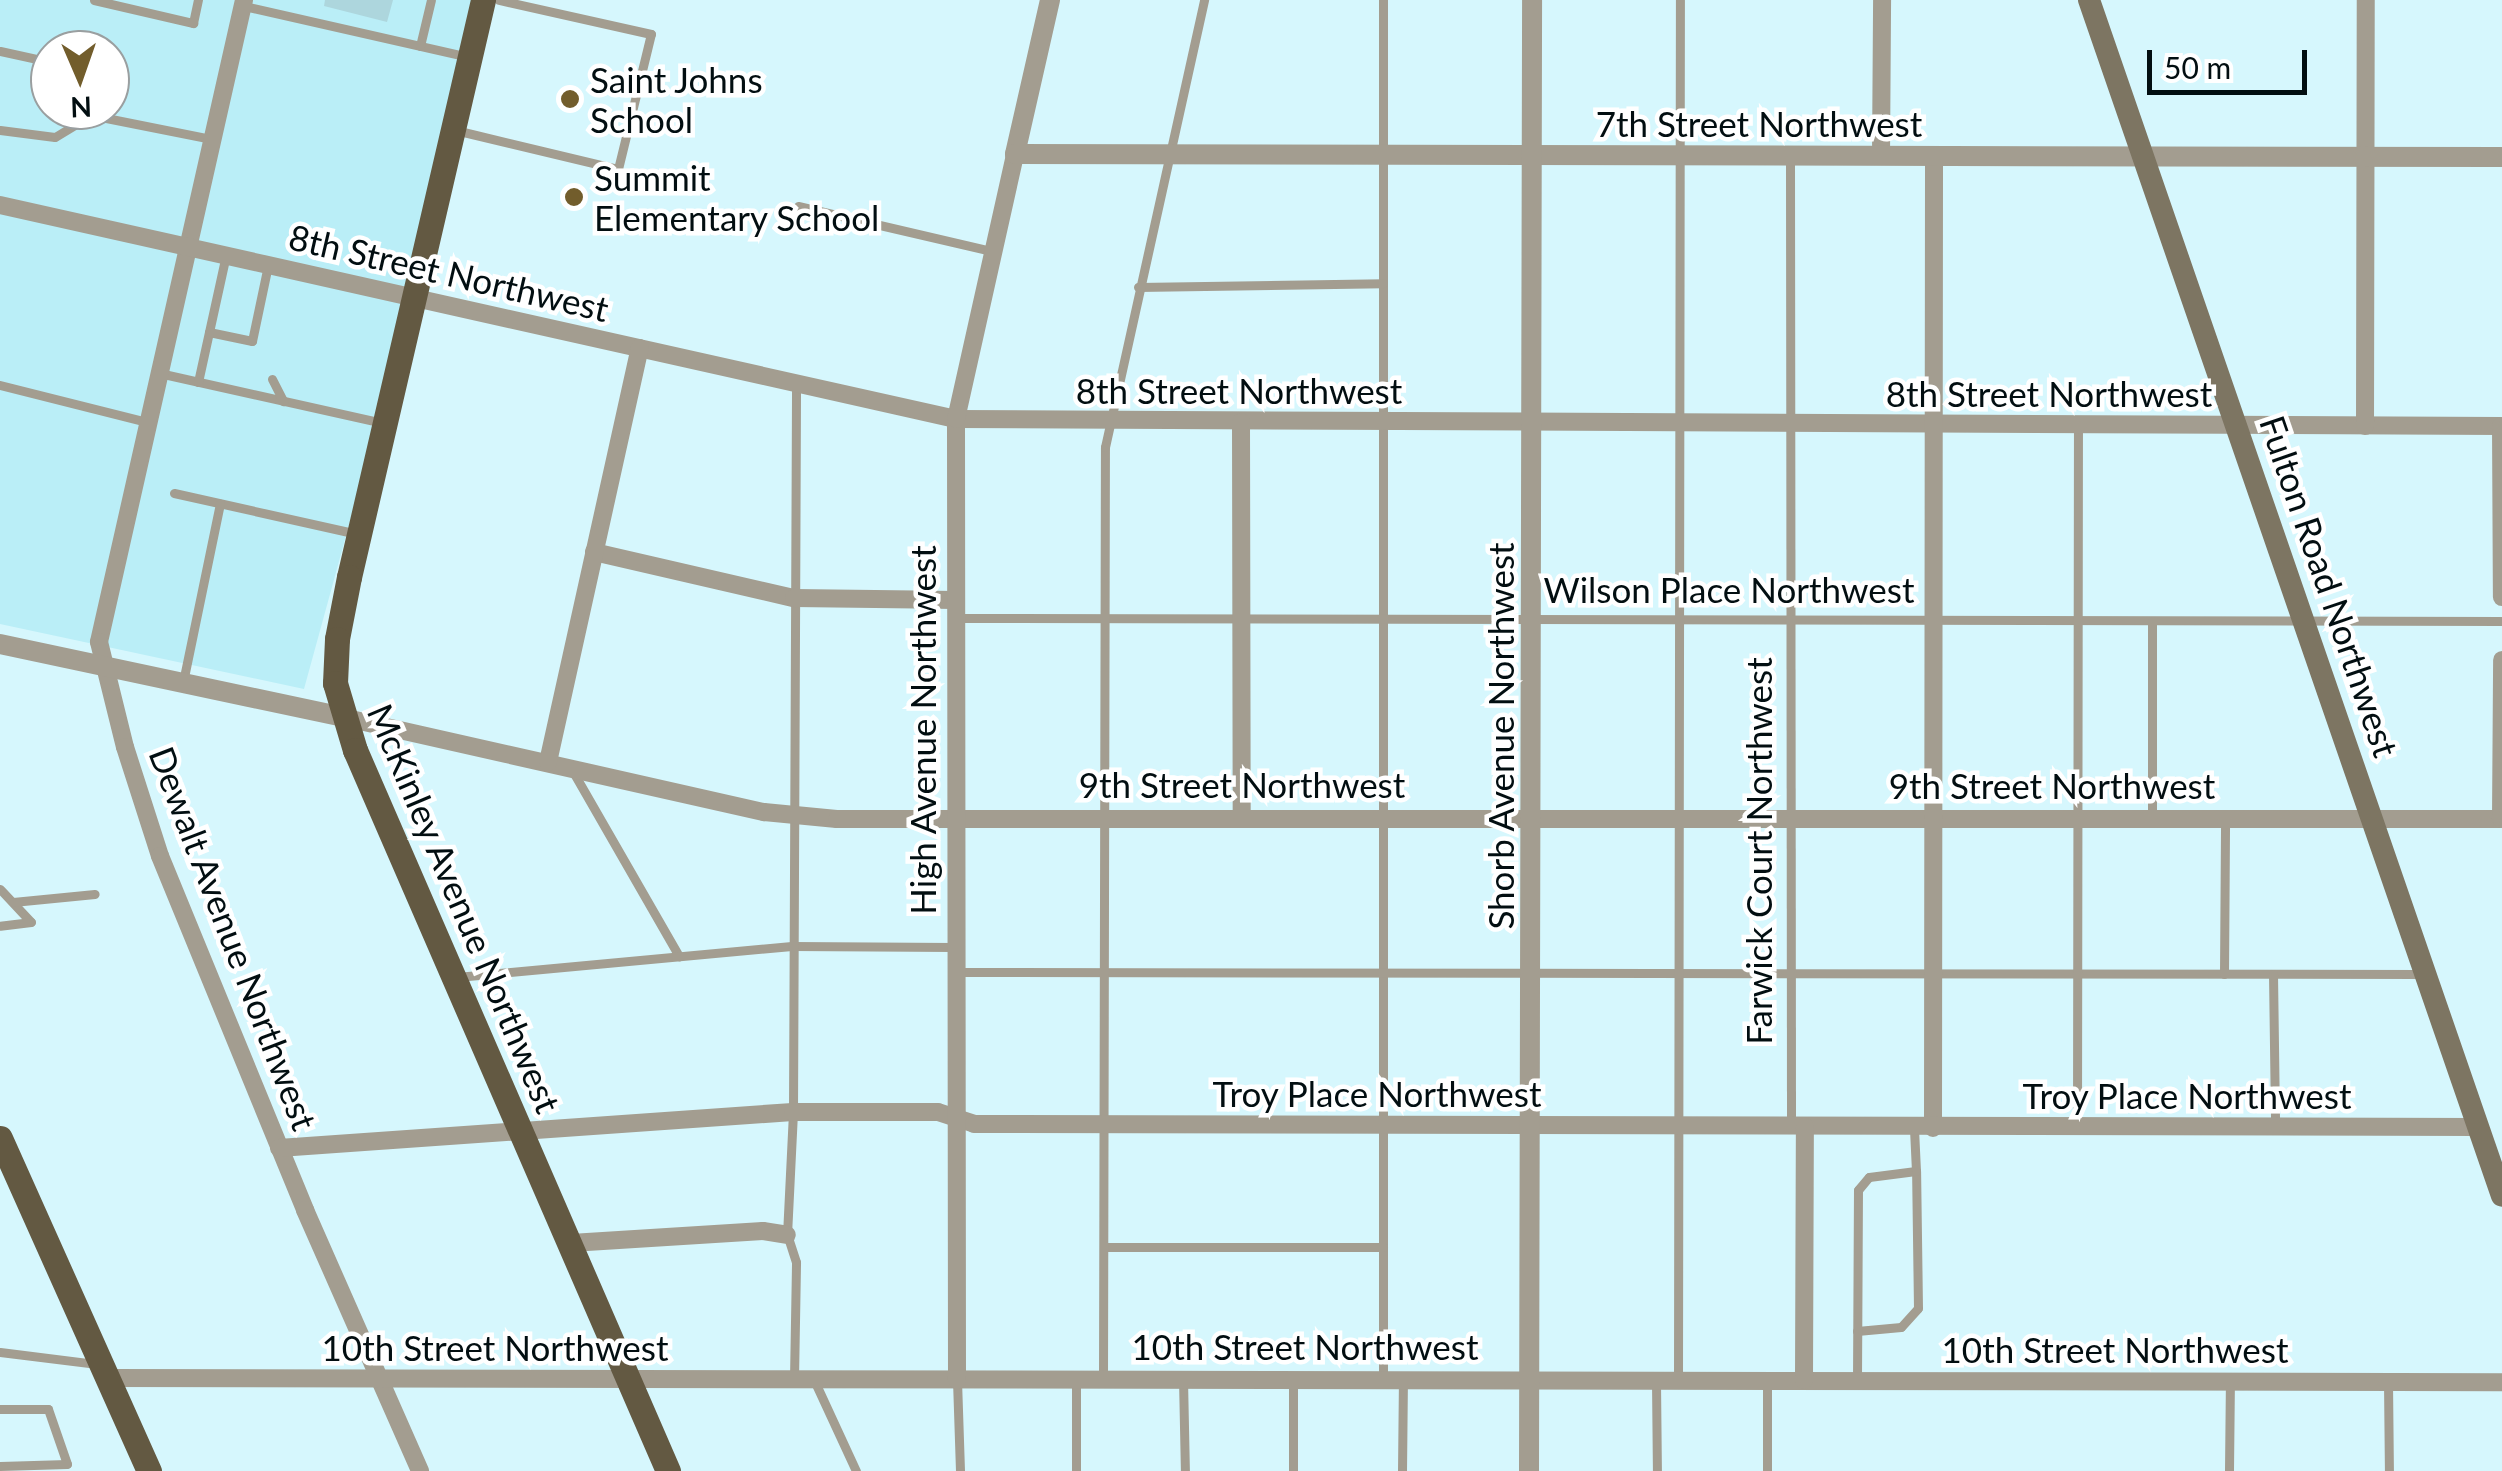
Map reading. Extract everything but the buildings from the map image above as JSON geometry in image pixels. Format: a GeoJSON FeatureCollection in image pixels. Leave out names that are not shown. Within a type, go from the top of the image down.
{"type":"FeatureCollection","features":[{"type":"Feature","properties":{"kind":"main road","name":"McKinley Avenue Northwest"},"geometry":{"type":"LineString","coordinates":[[483,0],[359,534],[334,670],[342,718],[668,1471]]}},
{"type":"Feature","properties":{"kind":"main road","name":"Fulton Road Northwest"},"geometry":{"type":"LineString","coordinates":[[2089,0],[2502,1196]]}},
{"type":"Feature","properties":{"kind":"main road"},"geometry":{"type":"LineString","coordinates":[[0,1138],[149,1471]]}},
{"type":"Feature","properties":{"kind":"street","name":"High Avenue Northwest"},"geometry":{"type":"LineString","coordinates":[[957,1380],[953,947],[956,419],[1050,0]]}},
{"type":"Feature","properties":{"kind":"street","name":"Shorb Avenue Northwest"},"geometry":{"type":"LineString","coordinates":[[1529,1471],[1532,0]]}},
{"type":"Feature","properties":{"kind":"street"},"geometry":{"type":"LineString","coordinates":[[1880,156],[1882,0]]}},
{"type":"Feature","properties":{"kind":"street"},"geometry":{"type":"LineString","coordinates":[[2365,426],[2366,0]]}},
{"type":"Feature","properties":{"kind":"street","name":"Dewalt Avenue Northwest"},"geometry":{"type":"LineString","coordinates":[[244,3],[100,627],[104,668],[160,856],[279,1148],[420,1471]]}},
{"type":"Feature","properties":{"kind":"street","name":"7th Street Northwest"},"geometry":{"type":"LineString","coordinates":[[1015,154],[2502,156]]}},
{"type":"Feature","properties":{"kind":"street"},"geometry":{"type":"LineString","coordinates":[[1924,1128],[1934,972],[1934,156]]}},
{"type":"Feature","properties":{"kind":"street","name":"8th Street Northwest"},"geometry":{"type":"LineString","coordinates":[[0,205],[956,419],[1384,424],[2501,426]]}},
{"type":"Feature","properties":{"kind":"street"},"geometry":{"type":"LineString","coordinates":[[548,762],[640,348]]}},
{"type":"Feature","properties":{"kind":"street"},"geometry":{"type":"LineString","coordinates":[[1242,422],[1242,817]]}},
{"type":"Feature","properties":{"kind":"street"},"geometry":{"type":"LineString","coordinates":[[2501,426],[2502,597]]}},
{"type":"Feature","properties":{"kind":"street","name":"Wilson Place Northwest"},"geometry":{"type":"LineString","coordinates":[[594,552],[794,598],[956,609]]}},
{"type":"Feature","properties":{"kind":"street","name":"9th Street Northwest"},"geometry":{"type":"LineString","coordinates":[[0,644],[794,816],[2502,819]]}},
{"type":"Feature","properties":{"kind":"street"},"geometry":{"type":"LineString","coordinates":[[2502,660],[2502,819]]}},
{"type":"Feature","properties":{"kind":"street","name":"Troy Place Northwest"},"geometry":{"type":"LineString","coordinates":[[279,1148],[793,1112],[938,1112],[974,1124],[2479,1127]]}},
{"type":"Feature","properties":{"kind":"street","name":"Farwick Court Northwest"},"geometry":{"type":"LineString","coordinates":[[1798,1127],[1804,1380]]}},
{"type":"Feature","properties":{"kind":"street"},"geometry":{"type":"LineString","coordinates":[[571,1243],[763,1231],[787,1235]]}},
{"type":"Feature","properties":{"kind":"street","name":"10th Street Northwest"},"geometry":{"type":"LineString","coordinates":[[105,1371],[379,1380],[1530,1378],[2502,1382]]}},
{"type":"Feature","properties":{"kind":"lane"},"geometry":{"type":"LineString","coordinates":[[94,0],[193,23],[198,0]]}},
{"type":"Feature","properties":{"kind":"lane"},"geometry":{"type":"LineString","coordinates":[[420,46],[431,0]]}},
{"type":"Feature","properties":{"kind":"lane"},"geometry":{"type":"LineString","coordinates":[[454,130],[618,169],[651,34],[499,0]]}},
{"type":"Feature","properties":{"kind":"lane"},"geometry":{"type":"LineString","coordinates":[[1103,1380],[1107,422],[1204,0]]}},
{"type":"Feature","properties":{"kind":"lane"},"geometry":{"type":"LineString","coordinates":[[1382,0],[1383,1378]]}},
{"type":"Feature","properties":{"kind":"lane"},"geometry":{"type":"LineString","coordinates":[[1678,1379],[1680,0]]}},
{"type":"Feature","properties":{"kind":"lane"},"geometry":{"type":"LineString","coordinates":[[244,3],[470,58]]}},
{"type":"Feature","properties":{"kind":"lane"},"geometry":{"type":"LineString","coordinates":[[0,50],[30,57]]}},
{"type":"Feature","properties":{"kind":"lane"},"geometry":{"type":"LineString","coordinates":[[130,121],[211,139]]}},
{"type":"Feature","properties":{"kind":"lane"},"geometry":{"type":"LineString","coordinates":[[0,130],[54,138],[65,130]]}},
{"type":"Feature","properties":{"kind":"lane","name":"Farwick Court Northwest"},"geometry":{"type":"LineString","coordinates":[[1790,156],[1790,971],[1798,1127]]}},
{"type":"Feature","properties":{"kind":"lane"},"geometry":{"type":"LineString","coordinates":[[798,206],[992,251]]}},
{"type":"Feature","properties":{"kind":"lane"},"geometry":{"type":"LineString","coordinates":[[198,382],[226,256]]}},
{"type":"Feature","properties":{"kind":"lane"},"geometry":{"type":"LineString","coordinates":[[259,354],[252,341],[268,265]]}},
{"type":"Feature","properties":{"kind":"lane"},"geometry":{"type":"LineString","coordinates":[[1138,288],[1383,283]]}},
{"type":"Feature","properties":{"kind":"lane"},"geometry":{"type":"LineString","coordinates":[[209,332],[252,341]]}},
{"type":"Feature","properties":{"kind":"lane"},"geometry":{"type":"LineString","coordinates":[[159,373],[385,423]]}},
{"type":"Feature","properties":{"kind":"lane"},"geometry":{"type":"LineString","coordinates":[[272,379],[283,400]]}},
{"type":"Feature","properties":{"kind":"lane"},"geometry":{"type":"LineString","coordinates":[[794,1380],[796,1262],[787,1235],[793,1112],[796,384]]}},
{"type":"Feature","properties":{"kind":"lane"},"geometry":{"type":"LineString","coordinates":[[0,385],[148,422]]}},
{"type":"Feature","properties":{"kind":"lane"},"geometry":{"type":"LineString","coordinates":[[2078,424],[2078,1128]]}},
{"type":"Feature","properties":{"kind":"lane"},"geometry":{"type":"LineString","coordinates":[[174,493],[359,534]]}},
{"type":"Feature","properties":{"kind":"lane"},"geometry":{"type":"LineString","coordinates":[[183,682],[220,504]]}},
{"type":"Feature","properties":{"kind":"lane","name":"Wilson Place Northwest"},"geometry":{"type":"LineString","coordinates":[[956,609],[1105,620],[2502,622]]}},
{"type":"Feature","properties":{"kind":"lane"},"geometry":{"type":"LineString","coordinates":[[2152,621],[2152,817]]}},
{"type":"Feature","properties":{"kind":"lane"},"geometry":{"type":"LineString","coordinates":[[571,768],[679,956]]}},
{"type":"Feature","properties":{"kind":"lane"},"geometry":{"type":"LineString","coordinates":[[2224,974],[2225,818]]}},
{"type":"Feature","properties":{"kind":"lane"},"geometry":{"type":"LineString","coordinates":[[0,889],[31,922],[0,926]]}},
{"type":"Feature","properties":{"kind":"lane"},"geometry":{"type":"LineString","coordinates":[[13,902],[95,894]]}},
{"type":"Feature","properties":{"kind":"lane"},"geometry":{"type":"LineString","coordinates":[[454,977],[792,946],[953,947]]}},
{"type":"Feature","properties":{"kind":"lane"},"geometry":{"type":"LineString","coordinates":[[954,972],[2426,974]]}},
{"type":"Feature","properties":{"kind":"lane"},"geometry":{"type":"LineString","coordinates":[[2274,974],[2274,1128]]}},
{"type":"Feature","properties":{"kind":"lane"},"geometry":{"type":"LineString","coordinates":[[1857,1332],[1901,1328],[1918,1308],[1916,1171],[1924,1128]]}},
{"type":"Feature","properties":{"kind":"lane"},"geometry":{"type":"LineString","coordinates":[[1856,1380],[1858,1190],[1868,1177],[1916,1171]]}},
{"type":"Feature","properties":{"kind":"lane"},"geometry":{"type":"LineString","coordinates":[[1106,1247],[1382,1247]]}},
{"type":"Feature","properties":{"kind":"lane"},"geometry":{"type":"LineString","coordinates":[[0,1352],[105,1371]]}},
{"type":"Feature","properties":{"kind":"lane"},"geometry":{"type":"LineString","coordinates":[[1293,1378],[1293,1471]]}},
{"type":"Feature","properties":{"kind":"lane"},"geometry":{"type":"LineString","coordinates":[[1402,1471],[1403,1378]]}},
{"type":"Feature","properties":{"kind":"lane"},"geometry":{"type":"LineString","coordinates":[[1183,1379],[1185,1471]]}},
{"type":"Feature","properties":{"kind":"lane"},"geometry":{"type":"LineString","coordinates":[[1656,1379],[1657,1471]]}},
{"type":"Feature","properties":{"kind":"lane"},"geometry":{"type":"LineString","coordinates":[[1767,1379],[1767,1471]]}},
{"type":"Feature","properties":{"kind":"lane"},"geometry":{"type":"LineString","coordinates":[[814,1380],[856,1471]]}},
{"type":"Feature","properties":{"kind":"lane","name":"High Avenue Northwest"},"geometry":{"type":"LineString","coordinates":[[957,1380],[960,1471]]}},
{"type":"Feature","properties":{"kind":"lane"},"geometry":{"type":"LineString","coordinates":[[1076,1380],[1076,1471]]}},
{"type":"Feature","properties":{"kind":"lane"},"geometry":{"type":"LineString","coordinates":[[2229,1471],[2230,1382]]}},
{"type":"Feature","properties":{"kind":"lane"},"geometry":{"type":"LineString","coordinates":[[2388,1382],[2389,1471]]}},
{"type":"Feature","properties":{"kind":"lane"},"geometry":{"type":"LineString","coordinates":[[0,1409],[48,1409],[67,1464],[0,1466]]}},
{"type":"Feature","properties":{"kind":"shaded area"},"geometry":{"type":"Polygon","coordinates":[[[0,0],[493,0],[304,689],[0,624],[0,0]]]}},
{"type":"Feature","properties":{"kind":"place","name":"Saint Johns School"},"geometry":{"type":"Point","coordinates":[570,99]}},
{"type":"Feature","properties":{"kind":"place","name":"Summit Elementary School"},"geometry":{"type":"Point","coordinates":[574,197]}}]}
